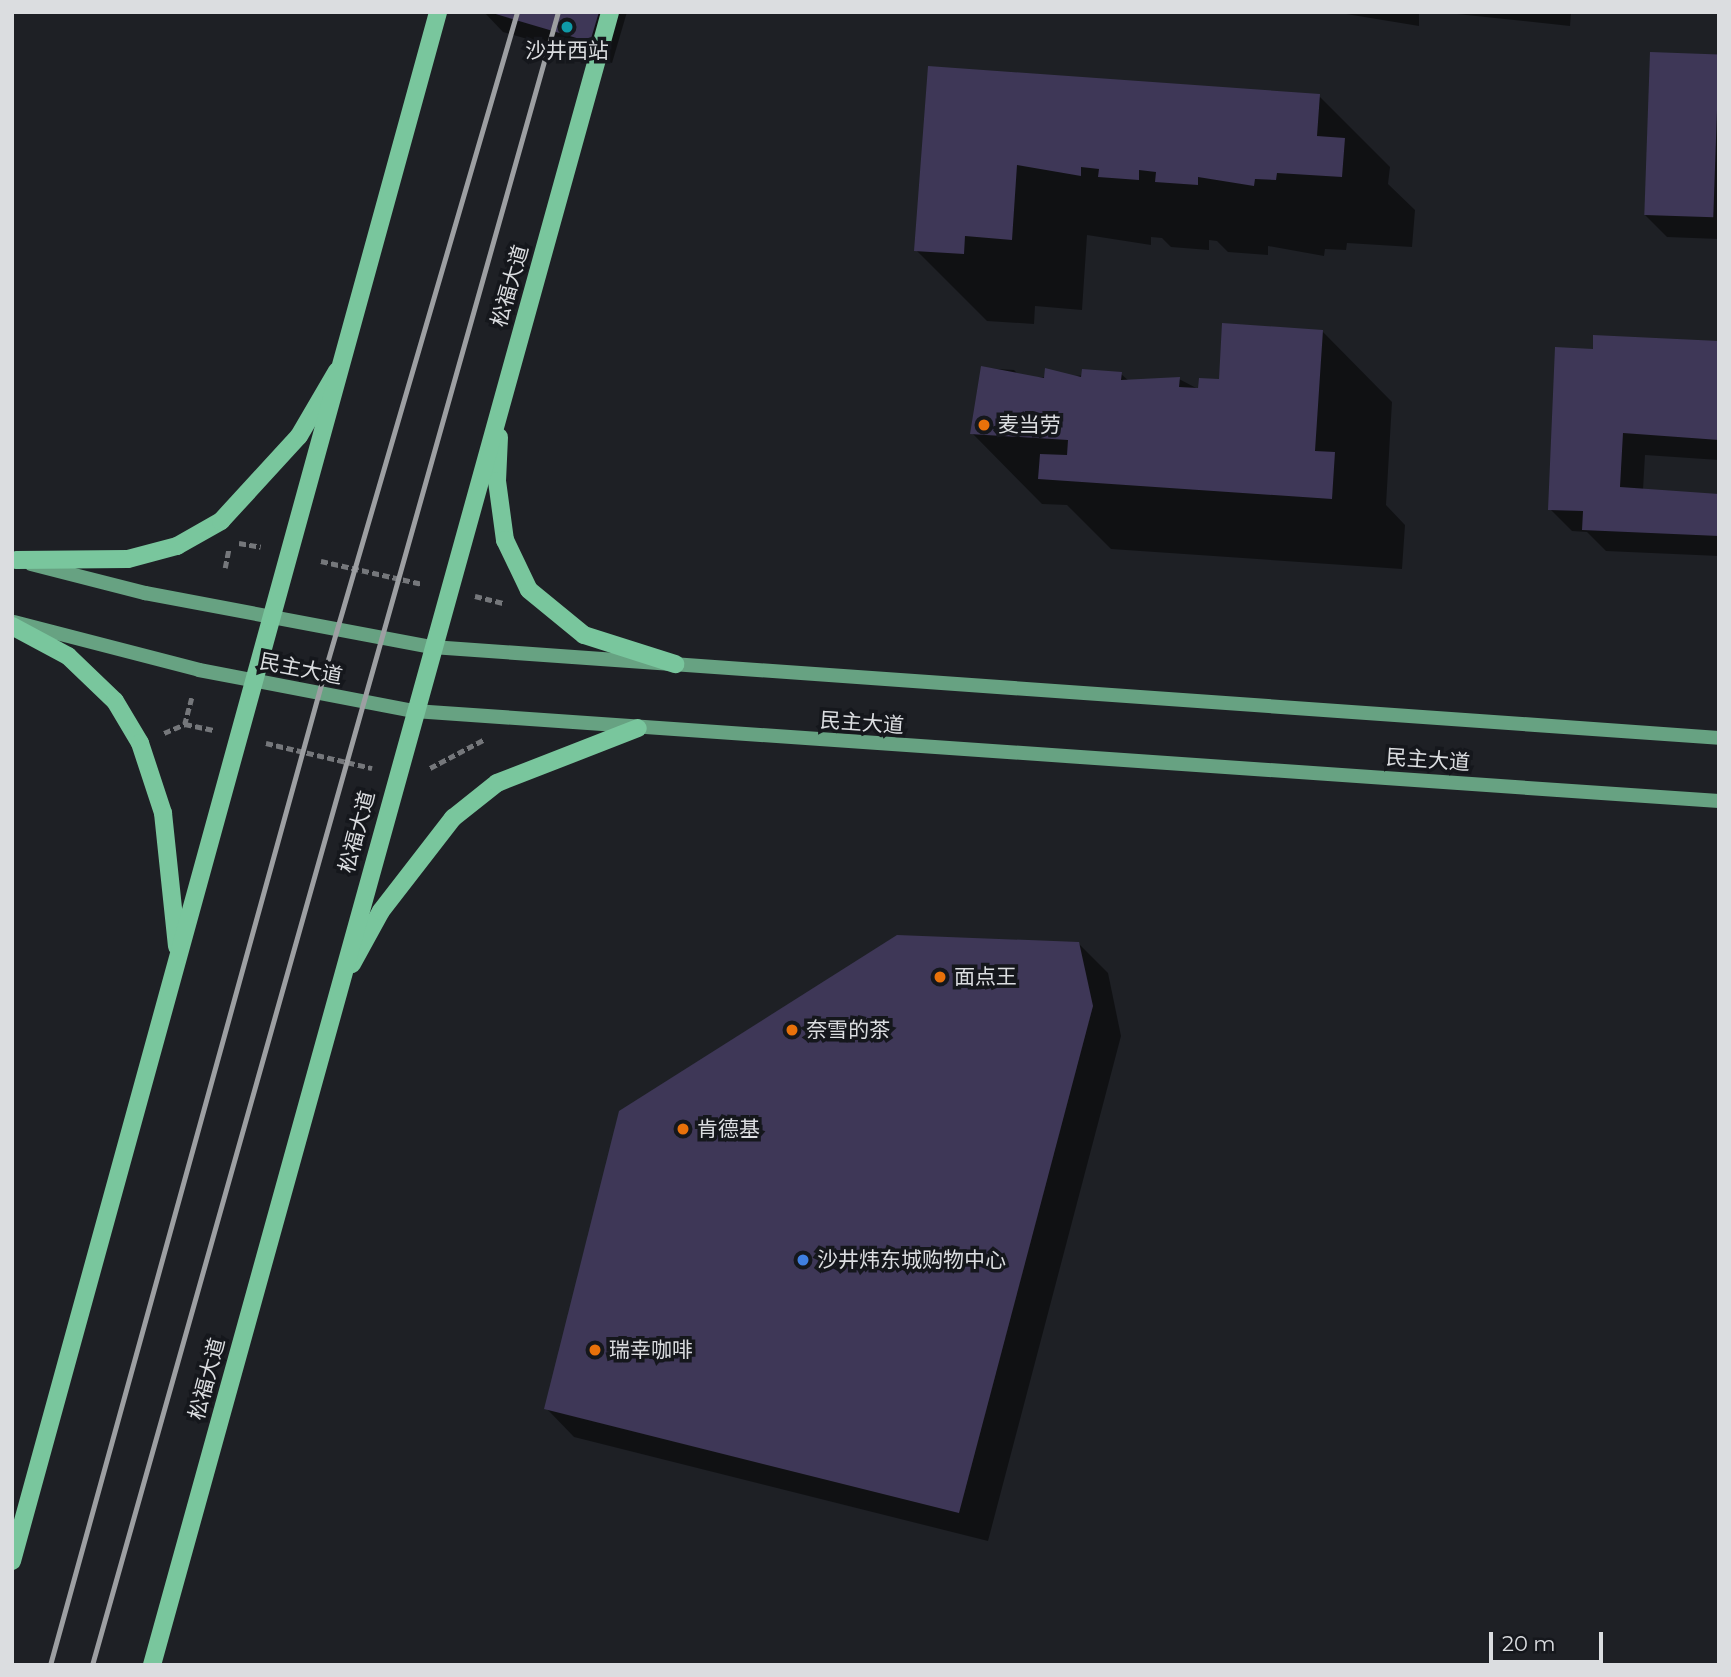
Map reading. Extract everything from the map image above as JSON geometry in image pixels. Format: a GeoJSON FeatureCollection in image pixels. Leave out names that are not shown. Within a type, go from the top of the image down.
{"type":"FeatureCollection","features":[{"type":"Feature","properties":{"kind":"main road"},"geometry":{"type":"LineString","coordinates":[[12,1560],[349,349],[438,12]]}},
{"type":"Feature","properties":{"kind":"main road","name":"松福大道"},"geometry":{"type":"LineString","coordinates":[[152,1665],[414,711],[610,12]]}},
{"type":"Feature","properties":{"kind":"main road"},"geometry":{"type":"LineString","coordinates":[[14,559],[128,559],[177,546],[221,521],[299,436],[349,349]]}},
{"type":"Feature","properties":{"kind":"main road"},"geometry":{"type":"LineString","coordinates":[[501,405],[497,481],[505,540],[529,590],[584,635],[675,664]]}},
{"type":"Feature","properties":{"kind":"main road","name":"民主大道"},"geometry":{"type":"LineString","coordinates":[[14,559],[274,616],[432,647],[1719,738]]}},
{"type":"Feature","properties":{"kind":"main road"},"geometry":{"type":"LineString","coordinates":[[12,624],[68,656],[115,701],[140,743],[163,813],[178,961]]}},
{"type":"Feature","properties":{"kind":"main road","name":"民主大道"},"geometry":{"type":"LineString","coordinates":[[12,624],[255,682],[414,711],[1719,800]]}},
{"type":"Feature","properties":{"kind":"main road"},"geometry":{"type":"LineString","coordinates":[[337,992],[381,911],[453,818],[497,783],[638,728]]}},
{"type":"Feature","properties":{"kind":"path"},"geometry":{"type":"LineString","coordinates":[[225,568],[231,541],[264,548]]}},
{"type":"Feature","properties":{"kind":"path"},"geometry":{"type":"LineString","coordinates":[[321,561],[422,584]]}},
{"type":"Feature","properties":{"kind":"path"},"geometry":{"type":"LineString","coordinates":[[470,595],[513,605],[511,614]]}},
{"type":"Feature","properties":{"kind":"path"},"geometry":{"type":"LineString","coordinates":[[185,724],[192,698]]}},
{"type":"Feature","properties":{"kind":"path"},"geometry":{"type":"LineString","coordinates":[[163,733],[185,724],[372,768]]}},
{"type":"Feature","properties":{"kind":"path"},"geometry":{"type":"LineString","coordinates":[[420,773],[482,745],[484,732]]}},
{"type":"Feature","properties":{"kind":"building","name":"沙井西站"},"geometry":{"type":"Polygon","coordinates":[[[489,12],[599,12],[590,42],[489,12]]]}},
{"type":"Feature","properties":{"kind":"building"},"geometry":{"type":"Polygon","coordinates":[[[1650,52],[1719,54],[1713,217],[1644,215],[1650,52]]]}},
{"type":"Feature","properties":{"kind":"building"},"geometry":{"type":"Polygon","coordinates":[[[928,66],[1320,94],[1317,136],[1345,138],[1342,177],[1277,173],[1276,180],[1255,179],[1254,186],[1198,177],[1198,185],[1155,182],[1156,172],[1139,170],[1139,180],[1098,177],[1099,169],[1081,167],[1081,176],[1017,165],[1012,240],[965,236],[964,254],[914,251],[928,66]]]}},
{"type":"Feature","properties":{"kind":"building"},"geometry":{"type":"Polygon","coordinates":[[[1222,323],[1323,330],[1315,451],[1335,452],[1332,499],[1038,479],[1040,454],[1067,455],[1068,440],[970,434],[981,366],[1044,378],[1045,368],[1081,377],[1082,369],[1122,372],[1121,380],[1180,377],[1179,387],[1198,388],[1199,378],[1219,379],[1222,323]]]}},
{"type":"Feature","properties":{"kind":"building"},"geometry":{"type":"Polygon","coordinates":[[[1593,335],[1719,341],[1719,440],[1623,433],[1620,487],[1719,494],[1719,536],[1582,530],[1583,511],[1548,510],[1555,347],[1593,349],[1593,335]]]}},
{"type":"Feature","properties":{"kind":"building","name":"沙井炜东城购物中心"},"geometry":{"type":"Polygon","coordinates":[[[897,935],[1079,942],[1093,1006],[959,1513],[544,1409],[619,1111],[897,935]]]}},
{"type":"Feature","properties":{"kind":"railway"},"geometry":{"type":"LineString","coordinates":[[50,1665],[327,663],[517,12]]}},
{"type":"Feature","properties":{"kind":"railway"},"geometry":{"type":"LineString","coordinates":[[92,1665],[558,12]]}},
{"type":"Feature","properties":{"kind":"place","name":"沙井西站"},"geometry":{"type":"Point","coordinates":[567,27]}},
{"type":"Feature","properties":{"kind":"place","name":"麦当劳"},"geometry":{"type":"Point","coordinates":[984,425]}},
{"type":"Feature","properties":{"kind":"place","name":"面点王"},"geometry":{"type":"Point","coordinates":[940,977]}},
{"type":"Feature","properties":{"kind":"place","name":"奈雪的茶"},"geometry":{"type":"Point","coordinates":[792,1030]}},
{"type":"Feature","properties":{"kind":"place","name":"肯德基"},"geometry":{"type":"Point","coordinates":[683,1129]}},
{"type":"Feature","properties":{"kind":"place","name":"沙井炜东城购物中心"},"geometry":{"type":"Point","coordinates":[803,1260]}},
{"type":"Feature","properties":{"kind":"place","name":"瑞幸咖啡"},"geometry":{"type":"Point","coordinates":[595,1350]}}]}
